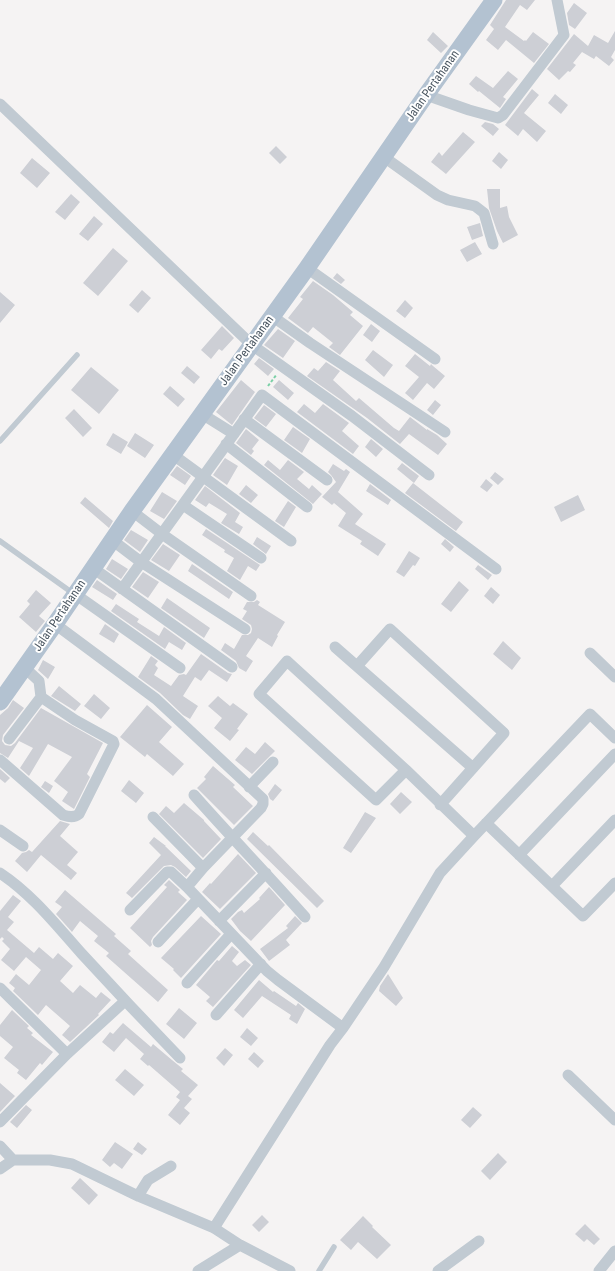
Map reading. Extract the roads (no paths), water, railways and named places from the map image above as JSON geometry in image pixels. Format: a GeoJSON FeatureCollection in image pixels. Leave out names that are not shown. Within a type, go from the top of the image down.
{"type":"FeatureCollection","features":[{"type":"Feature","properties":{"kind":"main road","name":"Jalan Pertahanan"},"geometry":{"type":"LineString","coordinates":[[0,702],[94,568],[132,510],[307,268],[426,95],[494,0]]}},
{"type":"Feature","properties":{"kind":"street"},"geometry":{"type":"LineString","coordinates":[[426,95],[469,110],[498,118],[503,115],[564,35],[557,0]]}},
{"type":"Feature","properties":{"kind":"street"},"geometry":{"type":"LineString","coordinates":[[0,104],[252,345],[352,416],[429,475]]}},
{"type":"Feature","properties":{"kind":"street"},"geometry":{"type":"LineString","coordinates":[[384,157],[437,195],[448,200],[470,205],[484,213],[493,244]]}},
{"type":"Feature","properties":{"kind":"street"},"geometry":{"type":"LineString","coordinates":[[307,268],[434,359]]}},
{"type":"Feature","properties":{"kind":"street"},"geometry":{"type":"LineString","coordinates":[[272,316],[310,343],[445,432]]}},
{"type":"Feature","properties":{"kind":"street"},"geometry":{"type":"LineString","coordinates":[[122,589],[262,394],[496,569]]}},
{"type":"Feature","properties":{"kind":"street"},"geometry":{"type":"LineString","coordinates":[[202,414],[234,434]]}},
{"type":"Feature","properties":{"kind":"street"},"geometry":{"type":"LineString","coordinates":[[244,419],[327,480]]}},
{"type":"Feature","properties":{"kind":"street"},"geometry":{"type":"LineString","coordinates":[[226,444],[308,507]]}},
{"type":"Feature","properties":{"kind":"street"},"geometry":{"type":"LineString","coordinates":[[172,454],[291,541]]}},
{"type":"Feature","properties":{"kind":"street"},"geometry":{"type":"LineString","coordinates":[[183,505],[261,558]]}},
{"type":"Feature","properties":{"kind":"street"},"geometry":{"type":"LineString","coordinates":[[132,510],[162,534],[251,596]]}},
{"type":"Feature","properties":{"kind":"street"},"geometry":{"type":"LineString","coordinates":[[112,540],[142,562],[244,629]]}},
{"type":"Feature","properties":{"kind":"street"},"geometry":{"type":"LineString","coordinates":[[94,568],[232,667]]}},
{"type":"Feature","properties":{"kind":"street"},"geometry":{"type":"LineString","coordinates":[[75,594],[180,668]]}},
{"type":"Feature","properties":{"kind":"street"},"geometry":{"type":"LineString","coordinates":[[55,624],[156,699],[263,799],[264,804],[261,808],[203,868],[187,887]]}},
{"type":"Feature","properties":{"kind":"street"},"geometry":{"type":"LineString","coordinates":[[357,666],[390,629],[504,733],[440,805]]}},
{"type":"Feature","properties":{"kind":"street"},"geometry":{"type":"LineString","coordinates":[[335,647],[473,768]]}},
{"type":"Feature","properties":{"kind":"street"},"geometry":{"type":"LineString","coordinates":[[590,653],[615,677]]}},
{"type":"Feature","properties":{"kind":"street"},"geometry":{"type":"LineString","coordinates":[[406,770],[376,800],[259,694],[287,661],[406,770],[440,805],[474,836]]}},
{"type":"Feature","properties":{"kind":"street"},"geometry":{"type":"LineString","coordinates":[[9,739],[41,697],[39,682],[24,668]]}},
{"type":"Feature","properties":{"kind":"street"},"geometry":{"type":"LineString","coordinates":[[0,760],[62,815],[76,817],[79,814],[114,744],[113,741],[75,720],[41,697]]}},
{"type":"Feature","properties":{"kind":"street"},"geometry":{"type":"LineString","coordinates":[[214,1228],[330,1046],[384,967],[440,873],[590,714],[615,738]]}},
{"type":"Feature","properties":{"kind":"street"},"geometry":{"type":"LineString","coordinates":[[519,855],[615,754]]}},
{"type":"Feature","properties":{"kind":"street"},"geometry":{"type":"LineString","coordinates":[[249,787],[273,762]]}},
{"type":"Feature","properties":{"kind":"street"},"geometry":{"type":"LineString","coordinates":[[194,795],[305,917]]}},
{"type":"Feature","properties":{"kind":"street"},"geometry":{"type":"LineString","coordinates":[[153,817],[203,868]]}},
{"type":"Feature","properties":{"kind":"street"},"geometry":{"type":"LineString","coordinates":[[552,886],[615,820]]}},
{"type":"Feature","properties":{"kind":"street"},"geometry":{"type":"LineString","coordinates":[[486,823],[583,916],[615,883]]}},
{"type":"Feature","properties":{"kind":"street"},"geometry":{"type":"LineString","coordinates":[[0,830],[23,846]]}},
{"type":"Feature","properties":{"kind":"street"},"geometry":{"type":"LineString","coordinates":[[130,910],[167,872],[171,872],[278,980],[343,1028]]}},
{"type":"Feature","properties":{"kind":"street"},"geometry":{"type":"LineString","coordinates":[[0,873],[10,879],[31,898],[125,1001],[180,1058]]}},
{"type":"Feature","properties":{"kind":"street"},"geometry":{"type":"LineString","coordinates":[[219,921],[266,873]]}},
{"type":"Feature","properties":{"kind":"street"},"geometry":{"type":"LineString","coordinates":[[158,942],[198,899]]}},
{"type":"Feature","properties":{"kind":"street"},"geometry":{"type":"LineString","coordinates":[[187,984],[231,934]]}},
{"type":"Feature","properties":{"kind":"street"},"geometry":{"type":"LineString","coordinates":[[216,1015],[261,964]]}},
{"type":"Feature","properties":{"kind":"street"},"geometry":{"type":"LineString","coordinates":[[0,988],[67,1054]]}},
{"type":"Feature","properties":{"kind":"street"},"geometry":{"type":"LineString","coordinates":[[0,1122],[67,1054],[125,1001]]}},
{"type":"Feature","properties":{"kind":"street"},"geometry":{"type":"LineString","coordinates":[[568,1075],[615,1120]]}},
{"type":"Feature","properties":{"kind":"street"},"geometry":{"type":"LineString","coordinates":[[0,1146],[13,1160]]}},
{"type":"Feature","properties":{"kind":"street"},"geometry":{"type":"LineString","coordinates":[[0,1169],[13,1160],[50,1160],[72,1164],[138,1196],[214,1228],[240,1245],[290,1271]]}},
{"type":"Feature","properties":{"kind":"street"},"geometry":{"type":"LineString","coordinates":[[138,1196],[148,1180],[171,1166]]}},
{"type":"Feature","properties":{"kind":"street"},"geometry":{"type":"LineString","coordinates":[[438,1271],[478,1241]]}},
{"type":"Feature","properties":{"kind":"street"},"geometry":{"type":"LineString","coordinates":[[198,1271],[240,1245]]}},
{"type":"Feature","properties":{"kind":"street"},"geometry":{"type":"LineString","coordinates":[[599,1271],[615,1251]]}},
{"type":"Feature","properties":{"kind":"lane"},"geometry":{"type":"LineString","coordinates":[[0,441],[77,355]]}},
{"type":"Feature","properties":{"kind":"lane"},"geometry":{"type":"LineString","coordinates":[[0,541],[75,594]]}},
{"type":"Feature","properties":{"kind":"lane"},"geometry":{"type":"LineString","coordinates":[[319,1271],[334,1247]]}}]}
